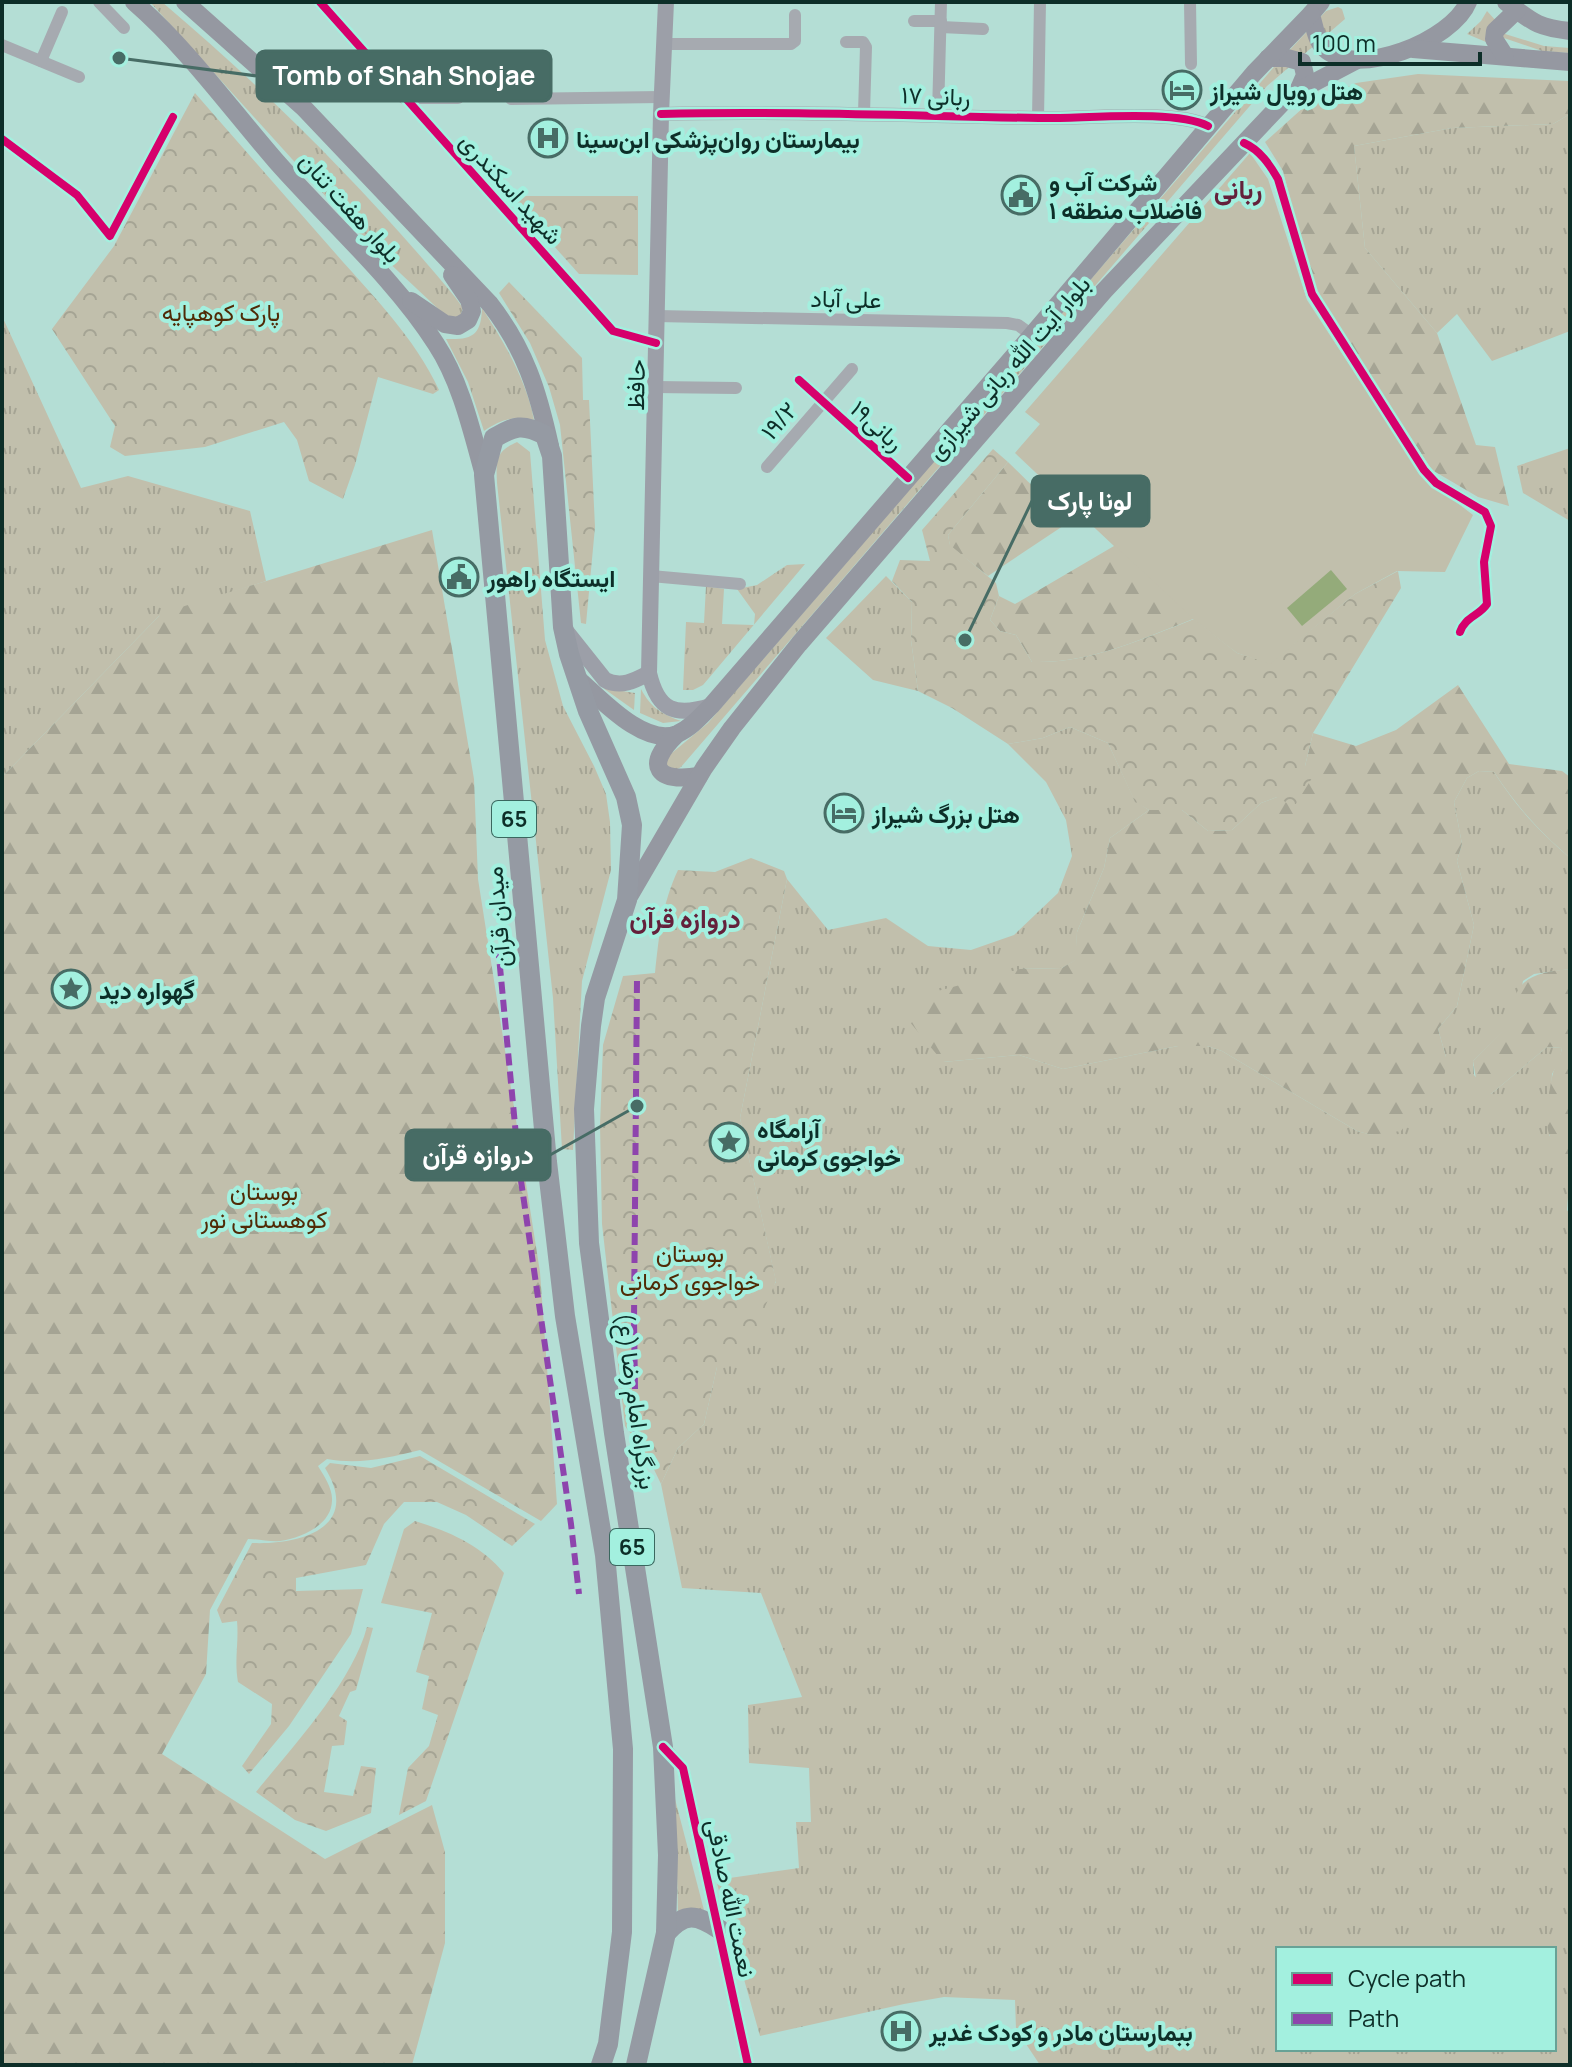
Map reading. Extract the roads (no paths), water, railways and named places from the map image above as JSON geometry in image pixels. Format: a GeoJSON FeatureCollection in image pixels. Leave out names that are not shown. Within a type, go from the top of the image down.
{"type":"FeatureCollection","features":[{"type":"Feature","properties":{"kind":"highway","name":"65"},"geometry":{"type":"LineString","coordinates":[[484,475],[494,438],[511,429],[528,426],[545,435],[552,456],[563,627],[588,711],[630,812],[632,839],[627,900]]}},
{"type":"Feature","properties":{"kind":"highway","name":"میدان قرآن"},"geometry":{"type":"LineString","coordinates":[[484,475],[547,1162],[565,1316],[605,1555],[623,1749],[622,1932],[608,2044],[601,2065]]}},
{"type":"Feature","properties":{"kind":"highway","name":"بزرگراه امام رضا (ع)"},"geometry":{"type":"LineString","coordinates":[[627,900],[595,998],[584,1109],[589,1243],[614,1433],[663,1747],[668,1855],[666,1933],[636,2065]]}},
{"type":"Feature","properties":{"kind":"highway"},"geometry":{"type":"LineString","coordinates":[[666,1933],[681,1919],[692,1916],[719,1929]]}},
{"type":"Feature","properties":{"kind":"main road","name":"بلوار هفت تنان"},"geometry":{"type":"LineString","coordinates":[[134,2],[217,88],[276,161],[389,285],[437,345],[472,430],[484,475]]}},
{"type":"Feature","properties":{"kind":"main road","name":"بلوار هفت تنان"},"geometry":{"type":"LineString","coordinates":[[185,2],[304,108],[473,284],[511,332],[530,372],[552,456]]}},
{"type":"Feature","properties":{"kind":"main road","name":"حافظ"},"geometry":{"type":"LineString","coordinates":[[649,673],[661,97],[666,2]]}},
{"type":"Feature","properties":{"kind":"main road"},"geometry":{"type":"LineString","coordinates":[[1413,49],[1457,20],[1468,2]]}},
{"type":"Feature","properties":{"kind":"main road"},"geometry":{"type":"LineString","coordinates":[[1505,56],[1494,39],[1495,31],[1512,6],[1530,22],[1570,31]]}},
{"type":"Feature","properties":{"kind":"main road"},"geometry":{"type":"LineString","coordinates":[[1316,8],[1318,38],[1324,48],[1334,55],[1355,61]]}},
{"type":"Feature","properties":{"kind":"main road","name":"بلوار آیت الله ربانی شیرازی"},"geometry":{"type":"LineString","coordinates":[[676,735],[692,725],[711,706],[1208,126],[1316,8]]}},
{"type":"Feature","properties":{"kind":"main road"},"geometry":{"type":"LineString","coordinates":[[1413,49],[1570,62]]}},
{"type":"Feature","properties":{"kind":"main road","name":"بلوار آیت الله ربانی شیرازی"},"geometry":{"type":"LineString","coordinates":[[627,900],[699,776],[732,728],[799,644],[1104,291],[1244,143],[1298,91],[1355,61],[1413,49]]}},
{"type":"Feature","properties":{"kind":"main road"},"geometry":{"type":"LineString","coordinates":[[1268,58],[1302,62],[1305,75],[1298,91]]}},
{"type":"Feature","properties":{"kind":"main road"},"geometry":{"type":"LineString","coordinates":[[389,285],[445,324],[458,326],[468,320],[472,311],[469,300],[433,244]]}},
{"type":"Feature","properties":{"kind":"main road"},"geometry":{"type":"LineString","coordinates":[[563,627],[605,680],[625,684],[649,673],[653,692],[669,708],[693,712],[711,706]]}},
{"type":"Feature","properties":{"kind":"main road"},"geometry":{"type":"LineString","coordinates":[[578,679],[637,727],[656,736],[676,735]]}},
{"type":"Feature","properties":{"kind":"main road"},"geometry":{"type":"LineString","coordinates":[[676,735],[659,752],[657,760],[660,769],[672,778],[699,776]]}},
{"type":"Feature","properties":{"kind":"street"},"geometry":{"type":"LineString","coordinates":[[99,2],[124,28]]}},
{"type":"Feature","properties":{"kind":"street","name":"شهید اسکندری"},"geometry":{"type":"LineString","coordinates":[[320,2],[613,331],[656,343]]}},
{"type":"Feature","properties":{"kind":"street"},"geometry":{"type":"LineString","coordinates":[[938,114],[941,2]]}},
{"type":"Feature","properties":{"kind":"street"},"geometry":{"type":"LineString","coordinates":[[1038,118],[1040,2]]}},
{"type":"Feature","properties":{"kind":"street"},"geometry":{"type":"LineString","coordinates":[[1190,2],[1191,64]]}},
{"type":"Feature","properties":{"kind":"street"},"geometry":{"type":"LineString","coordinates":[[41,61],[62,12]]}},
{"type":"Feature","properties":{"kind":"street"},"geometry":{"type":"LineString","coordinates":[[665,44],[791,44],[795,41],[795,15]]}},
{"type":"Feature","properties":{"kind":"street"},"geometry":{"type":"LineString","coordinates":[[914,21],[983,29]]}},
{"type":"Feature","properties":{"kind":"street"},"geometry":{"type":"LineString","coordinates":[[846,42],[863,42],[866,47],[864,113]]}},
{"type":"Feature","properties":{"kind":"street"},"geometry":{"type":"LineString","coordinates":[[2,45],[79,77]]}},
{"type":"Feature","properties":{"kind":"street"},"geometry":{"type":"LineString","coordinates":[[511,99],[661,97]]}},
{"type":"Feature","properties":{"kind":"street"},"geometry":{"type":"LineString","coordinates":[[404,98],[458,98]]}},
{"type":"Feature","properties":{"kind":"street","name":"ربانی ۱۷"},"geometry":{"type":"LineString","coordinates":[[661,114],[864,113],[1185,118],[1208,126]]}},
{"type":"Feature","properties":{"kind":"street"},"geometry":{"type":"LineString","coordinates":[[2,139],[77,195],[110,236],[173,117]]}},
{"type":"Feature","properties":{"kind":"street"},"geometry":{"type":"LineString","coordinates":[[1244,143],[1268,163],[1278,179],[1312,294],[1424,470],[1436,483],[1485,512],[1491,526],[1484,562],[1487,604],[1484,610],[1466,620],[1460,632]]}},
{"type":"Feature","properties":{"kind":"street","name":"علی آباد"},"geometry":{"type":"LineString","coordinates":[[657,316],[1007,323],[1018,325],[1032,335]]}},
{"type":"Feature","properties":{"kind":"street","name":"۱۹/۲"},"geometry":{"type":"LineString","coordinates":[[767,467],[852,369]]}},
{"type":"Feature","properties":{"kind":"street","name":"ربانی۱۹"},"geometry":{"type":"LineString","coordinates":[[799,380],[908,478]]}},
{"type":"Feature","properties":{"kind":"street"},"geometry":{"type":"LineString","coordinates":[[655,387],[736,388]]}},
{"type":"Feature","properties":{"kind":"street"},"geometry":{"type":"LineString","coordinates":[[651,576],[740,584]]}},
{"type":"Feature","properties":{"kind":"street","name":"نعمت الله صادقی"},"geometry":{"type":"LineString","coordinates":[[663,1747],[683,1768],[748,2065]]}},
{"type":"Feature","properties":{"kind":"place","name":"Tomb of Shah Shojae"},"geometry":{"type":"Point","coordinates":[119,58]}},
{"type":"Feature","properties":{"kind":"place","name":"هتل رویال شیراز"},"geometry":{"type":"Point","coordinates":[1182,90]}},
{"type":"Feature","properties":{"kind":"place","name":"بیمارستان روان‌پزشکی ابن‌سینا"},"geometry":{"type":"Point","coordinates":[548,138]}},
{"type":"Feature","properties":{"kind":"place","name":"شرکت آب و فاضلاب منطقه ۱"},"geometry":{"type":"Point","coordinates":[1021,195]}},
{"type":"Feature","properties":{"kind":"place","name":"ایستگاه راهور"},"geometry":{"type":"Point","coordinates":[459,577]}},
{"type":"Feature","properties":{"kind":"place","name":"لونا پارک"},"geometry":{"type":"Point","coordinates":[965,640]}},
{"type":"Feature","properties":{"kind":"place","name":"هتل بزرگ شیراز"},"geometry":{"type":"Point","coordinates":[844,813]}},
{"type":"Feature","properties":{"kind":"place","name":"گهواره دید"},"geometry":{"type":"Point","coordinates":[71,989]}},
{"type":"Feature","properties":{"kind":"place","name":"دروازه قرآن"},"geometry":{"type":"Point","coordinates":[637,1106]}},
{"type":"Feature","properties":{"kind":"place","name":"آرامگاه خواجوی کرمانی"},"geometry":{"type":"Point","coordinates":[729,1142]}},
{"type":"Feature","properties":{"kind":"place","name":"ببمارستان مادر و کودک غدیر"},"geometry":{"type":"Point","coordinates":[901,2031]}},
{"type":"Feature","properties":{"kind":"district","name":"ربانی"},"geometry":{"type":"Point","coordinates":[1238,189]}},
{"type":"Feature","properties":{"kind":"district","name":"دروازه قرآن"},"geometry":{"type":"Point","coordinates":[685,918]}},
{"type":"Feature","properties":{"kind":"park label","name":"پارک کوهپایه"},"geometry":{"type":"Point","coordinates":[221,311]}},
{"type":"Feature","properties":{"kind":"park label","name":"بوستان کوهستانی نور"},"geometry":{"type":"Point","coordinates":[264,1204]}},
{"type":"Feature","properties":{"kind":"park label","name":"بوستان خواجوی کرمانی"},"geometry":{"type":"Point","coordinates":[690,1266]}}]}
